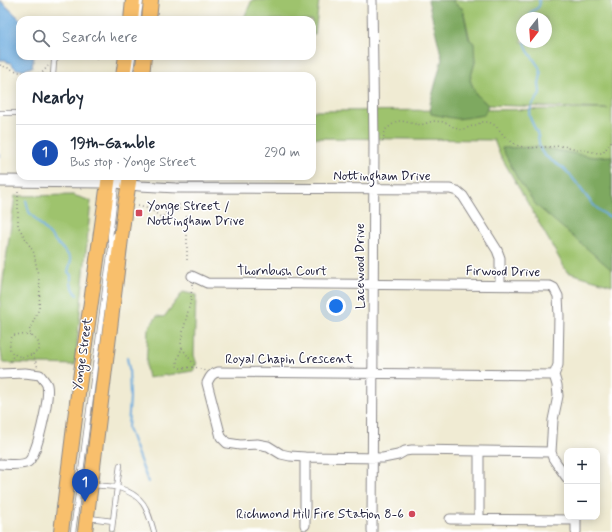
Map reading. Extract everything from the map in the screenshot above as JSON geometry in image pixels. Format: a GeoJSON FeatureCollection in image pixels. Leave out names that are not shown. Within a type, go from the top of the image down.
{"type":"FeatureCollection","features":[{"type":"Feature","properties":{"kind":"main road"},"geometry":{"type":"LineString","coordinates":[[131,16],[133,0]]}},
{"type":"Feature","properties":{"kind":"main road"},"geometry":{"type":"LineString","coordinates":[[149,16],[151,0]]}},
{"type":"Feature","properties":{"kind":"main road"},"geometry":{"type":"LineString","coordinates":[[124,72],[125,60]]}},
{"type":"Feature","properties":{"kind":"main road"},"geometry":{"type":"LineString","coordinates":[[142,72],[144,60]]}},
{"type":"Feature","properties":{"kind":"main road","name":"Yonge Street"},"geometry":{"type":"LineString","coordinates":[[85,532],[91,485],[119,180]]}},
{"type":"Feature","properties":{"kind":"main road","name":"Yonge Street"},"geometry":{"type":"LineString","coordinates":[[61,532],[80,379],[119,180]]}},
{"type":"Feature","properties":{"kind":"street","name":"Lacewood Drive"},"geometry":{"type":"LineString","coordinates":[[372,0],[374,142],[372,532]]}},
{"type":"Feature","properties":{"kind":"street"},"geometry":{"type":"LineString","coordinates":[[0,181],[60,180]]}},
{"type":"Feature","properties":{"kind":"street","name":"Nottingham Drive"},"geometry":{"type":"LineString","coordinates":[[125,180],[176,188],[450,189],[457,191],[463,196],[498,250],[500,258],[500,285]]}},
{"type":"Feature","properties":{"kind":"street","name":"Thornbush Court"},"geometry":{"type":"LineString","coordinates":[[192,276],[207,283],[373,284]]}},
{"type":"Feature","properties":{"kind":"street","name":"Firwood Drive"},"geometry":{"type":"LineString","coordinates":[[373,284],[550,286],[554,288],[558,296],[559,316],[558,365],[554,375]]}},
{"type":"Feature","properties":{"kind":"street","name":"Royal Chapin Crescent"},"geometry":{"type":"LineString","coordinates":[[373,373],[218,372],[213,373],[207,383],[221,437],[227,443],[240,445],[258,444],[268,446],[280,454],[305,458],[383,458],[412,450],[551,452]]}},
{"type":"Feature","properties":{"kind":"street"},"geometry":{"type":"LineString","coordinates":[[0,464],[27,463],[34,454],[41,431],[46,403],[47,385],[40,375],[24,373],[3,374]]}},
{"type":"Feature","properties":{"kind":"street"},"geometry":{"type":"LineString","coordinates":[[373,373],[554,375],[558,396],[553,420],[551,452],[553,458],[564,474]]}},
{"type":"Feature","properties":{"kind":"street"},"geometry":{"type":"LineString","coordinates":[[479,451],[479,518]]}},
{"type":"Feature","properties":{"kind":"street"},"geometry":{"type":"LineString","coordinates":[[305,458],[305,525]]}},
{"type":"Feature","properties":{"kind":"street"},"geometry":{"type":"LineString","coordinates":[[450,519],[564,518]]}},
{"type":"Feature","properties":{"kind":"street"},"geometry":{"type":"LineString","coordinates":[[576,520],[576,532]]}},
{"type":"Feature","properties":{"kind":"lane"},"geometry":{"type":"LineString","coordinates":[[139,16],[141,0]]}},
{"type":"Feature","properties":{"kind":"lane"},"geometry":{"type":"LineString","coordinates":[[144,16],[146,0]]}},
{"type":"Feature","properties":{"kind":"lane"},"geometry":{"type":"LineString","coordinates":[[54,72],[55,60]]}},
{"type":"Feature","properties":{"kind":"lane"},"geometry":{"type":"LineString","coordinates":[[131,72],[132,60]]}},
{"type":"Feature","properties":{"kind":"lane"},"geometry":{"type":"LineString","coordinates":[[0,113],[16,113]]}},
{"type":"Feature","properties":{"kind":"lane"},"geometry":{"type":"LineString","coordinates":[[73,532],[111,249],[114,239],[119,180]]}},
{"type":"Feature","properties":{"kind":"lane"},"geometry":{"type":"LineString","coordinates":[[112,529],[120,465]]}},
{"type":"Feature","properties":{"kind":"lane"},"geometry":{"type":"LineString","coordinates":[[91,485],[117,487],[135,495],[144,504],[154,532]]}},
{"type":"Feature","properties":{"kind":"lane"},"geometry":{"type":"LineString","coordinates":[[86,518],[113,521]]}},
{"type":"Feature","properties":{"kind":"path"},"geometry":{"type":"LineString","coordinates":[[43,72],[48,66],[54,65]]}},
{"type":"Feature","properties":{"kind":"path"},"geometry":{"type":"LineString","coordinates":[[0,66],[19,72]]}},
{"type":"Feature","properties":{"kind":"path"},"geometry":{"type":"LineString","coordinates":[[374,142],[382,142],[385,130],[397,121],[421,125],[433,121],[439,121],[445,122],[459,130],[483,122],[489,122],[496,126],[505,137],[516,145],[526,148],[563,146],[598,153],[603,152],[612,140]]}},
{"type":"Feature","properties":{"kind":"path"},"geometry":{"type":"LineString","coordinates":[[18,192],[18,226],[34,253],[40,286],[39,309],[29,331],[14,335],[11,338],[10,351],[16,356],[26,357],[39,350],[39,343],[29,331]]}},
{"type":"Feature","properties":{"kind":"path"},"geometry":{"type":"LineString","coordinates":[[156,226],[167,211],[179,212],[179,203]]}},
{"type":"Feature","properties":{"kind":"path"},"geometry":{"type":"LineString","coordinates":[[138,206],[150,209],[162,218]]}},
{"type":"Feature","properties":{"kind":"path"},"geometry":{"type":"LineString","coordinates":[[186,216],[187,226]]}},
{"type":"Feature","properties":{"kind":"path"},"geometry":{"type":"LineString","coordinates":[[187,235],[187,260]]}},
{"type":"Feature","properties":{"kind":"path"},"geometry":{"type":"LineString","coordinates":[[192,276],[191,299],[181,344],[182,348],[195,367]]}},
{"type":"Feature","properties":{"kind":"path"},"geometry":{"type":"LineString","coordinates":[[22,334],[32,336]]}},
{"type":"Feature","properties":{"kind":"path"},"geometry":{"type":"LineString","coordinates":[[182,348],[177,360],[177,366],[180,368],[195,367],[213,373]]}},
{"type":"Feature","properties":{"kind":"path"},"geometry":{"type":"LineString","coordinates":[[3,374],[14,354]]}},
{"type":"Feature","properties":{"kind":"path"},"geometry":{"type":"LineString","coordinates":[[33,354],[40,375]]}},
{"type":"Feature","properties":{"kind":"green space"},"geometry":{"type":"Polygon","coordinates":[[[252,0],[319,0],[316,26],[316,16],[245,16],[252,0]]]}},
{"type":"Feature","properties":{"kind":"green space"},"geometry":{"type":"Polygon","coordinates":[[[428,0],[453,0],[454,3],[463,9],[469,39],[474,43],[475,62],[470,80],[476,94],[488,105],[484,115],[458,119],[431,114],[430,104],[442,59],[428,0]]]}},
{"type":"Feature","properties":{"kind":"green space"},"geometry":{"type":"Polygon","coordinates":[[[453,0],[612,0],[612,285],[567,272],[499,153],[494,140],[316,138],[316,111],[608,109],[488,105],[476,94],[470,80],[475,62],[463,9],[454,3],[453,0]]]}},
{"type":"Feature","properties":{"kind":"green space"},"geometry":{"type":"Polygon","coordinates":[[[538,147],[594,157],[612,156],[612,270],[536,205],[517,178],[502,148],[538,147]]]}},
{"type":"Feature","properties":{"kind":"green space"},"geometry":{"type":"Polygon","coordinates":[[[73,195],[91,201],[75,365],[3,363],[0,348],[0,302],[15,196],[73,195]]]}},
{"type":"Feature","properties":{"kind":"green space"},"geometry":{"type":"Polygon","coordinates":[[[183,292],[196,295],[194,355],[197,365],[193,371],[148,378],[146,368],[148,329],[157,316],[164,317],[183,292]]]}},
{"type":"Feature","properties":{"kind":"water"},"geometry":{"type":"Polygon","coordinates":[[[0,0],[17,16],[16,60],[33,60],[32,67],[19,69],[15,68],[6,60],[0,60],[0,0]]]}},
{"type":"Feature","properties":{"kind":"waterway"},"geometry":{"type":"LineString","coordinates":[[531,12],[537,9],[539,6],[539,0]]}},
{"type":"Feature","properties":{"kind":"waterway"},"geometry":{"type":"LineString","coordinates":[[527,48],[539,67],[541,74],[539,96],[532,105],[529,114],[538,136],[541,151],[548,159],[570,174],[596,208],[612,218]]}},
{"type":"Feature","properties":{"kind":"waterway"},"geometry":{"type":"LineString","coordinates":[[26,200],[29,212],[69,256],[71,260],[68,272],[71,275],[71,284],[77,295]]}},
{"type":"Feature","properties":{"kind":"waterway"},"geometry":{"type":"LineString","coordinates":[[127,358],[129,368],[130,397],[128,428],[148,482]]}},
{"type":"Feature","properties":{"kind":"place","name":"Yonge Street / Nottingham Drive"},"geometry":{"type":"Point","coordinates":[139,213]}},
{"type":"Feature","properties":{"kind":"place","name":"19th-Gamble"},"geometry":{"type":"Point","coordinates":[85,502]}},
{"type":"Feature","properties":{"kind":"place","name":"Richmond Hill Fire Station 8-6"},"geometry":{"type":"Point","coordinates":[412,514]}}]}
